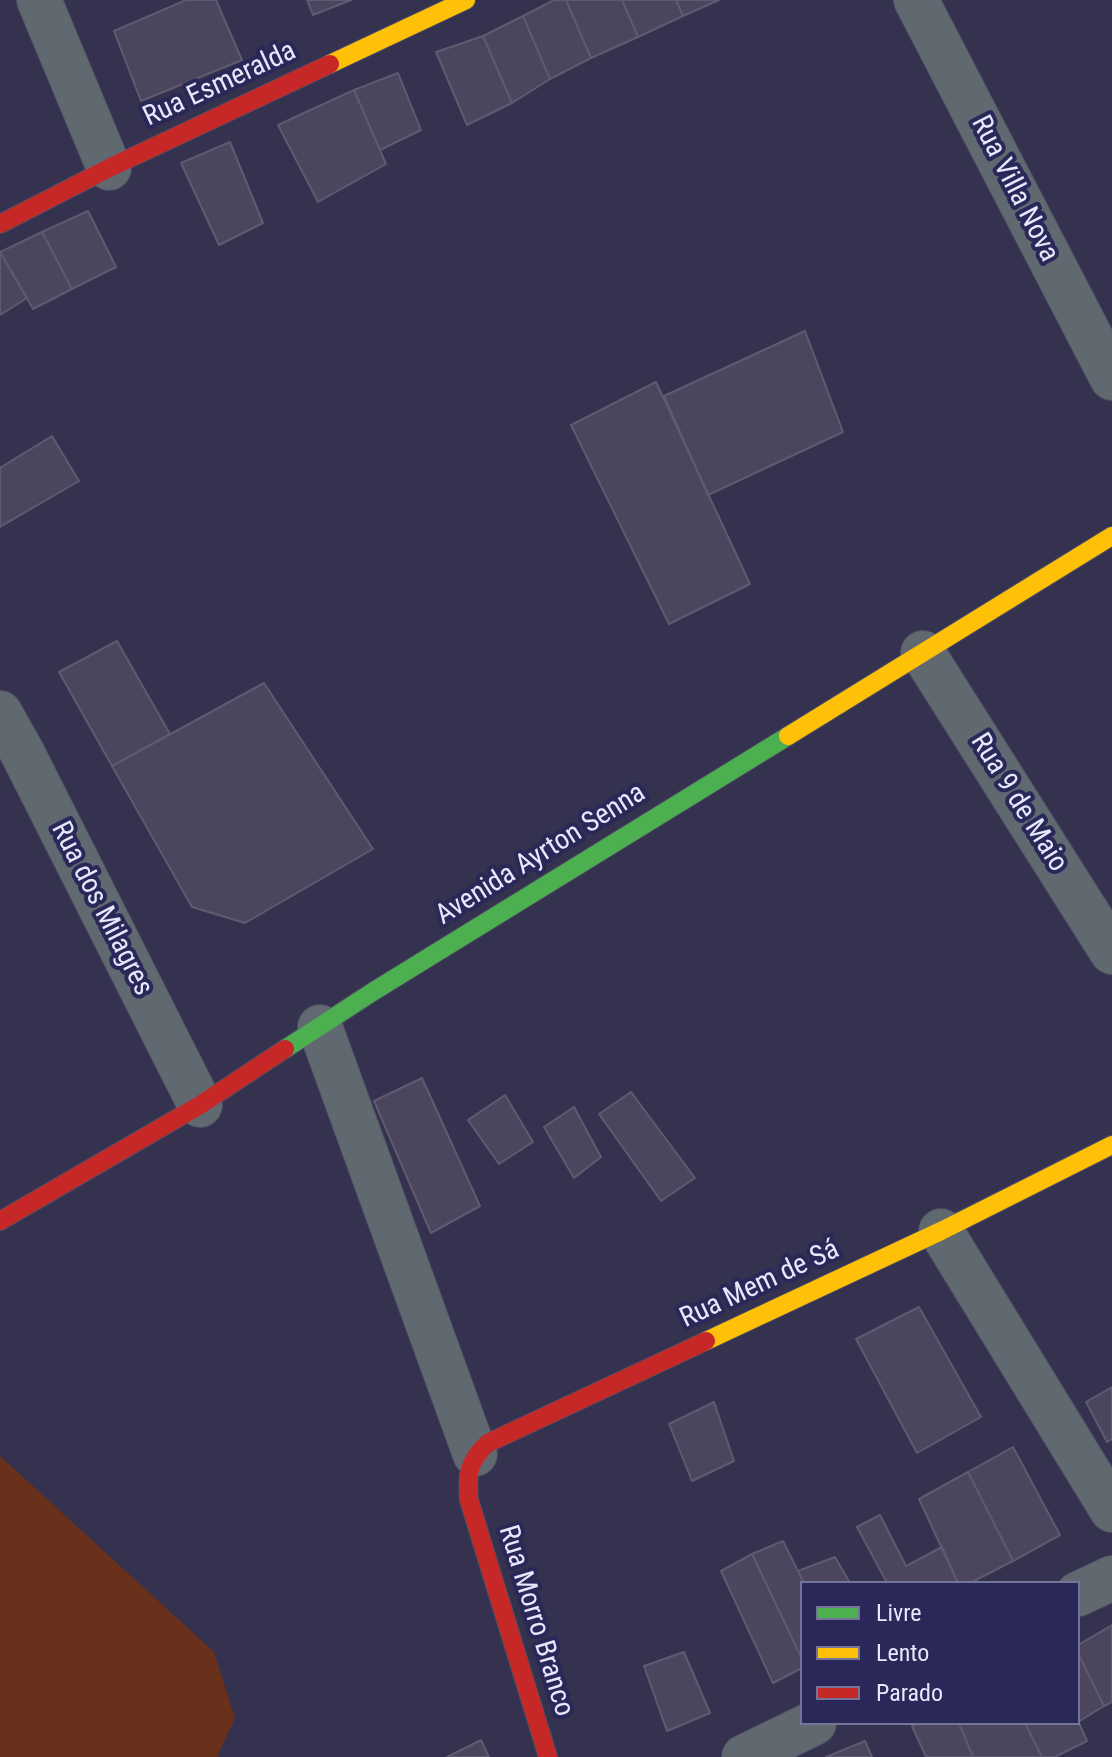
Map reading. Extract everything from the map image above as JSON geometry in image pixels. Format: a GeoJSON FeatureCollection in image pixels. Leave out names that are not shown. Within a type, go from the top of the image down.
{"type":"FeatureCollection","features":[{"type":"Feature","properties":{"kind":"main road","name":"Rua Esmeralda"},"geometry":{"type":"LineString","coordinates":[[0,224],[109,168],[466,0]]}},
{"type":"Feature","properties":{"kind":"main road","name":"Avenida Ayrton Senna"},"geometry":{"type":"LineString","coordinates":[[0,1221],[200,1105],[374,991],[1112,536]]}},
{"type":"Feature","properties":{"kind":"main road","name":"Rua Mem de Sá"},"geometry":{"type":"LineString","coordinates":[[475,1454],[488,1443],[941,1231],[1112,1145]]}},
{"type":"Feature","properties":{"kind":"main road","name":"Rua Morro Branco"},"geometry":{"type":"LineString","coordinates":[[475,1454],[469,1466],[469,1500],[548,1757]]}},
{"type":"Feature","properties":{"kind":"street"},"geometry":{"type":"LineString","coordinates":[[39,0],[109,168]]}},
{"type":"Feature","properties":{"kind":"street","name":"Rua Villa Nova"},"geometry":{"type":"LineString","coordinates":[[916,0],[1112,378]]}},
{"type":"Feature","properties":{"kind":"street","name":"Rua 9 de Maio"},"geometry":{"type":"LineString","coordinates":[[923,653],[1112,952]]}},
{"type":"Feature","properties":{"kind":"street","name":"Rua dos Milagres"},"geometry":{"type":"LineString","coordinates":[[0,713],[200,1105]]}},
{"type":"Feature","properties":{"kind":"street"},"geometry":{"type":"LineString","coordinates":[[320,1027],[475,1454]]}},
{"type":"Feature","properties":{"kind":"street"},"geometry":{"type":"LineString","coordinates":[[941,1231],[1112,1510]]}},
{"type":"Feature","properties":{"kind":"street"},"geometry":{"type":"LineString","coordinates":[[1080,1593],[1112,1578]]}},
{"type":"Feature","properties":{"kind":"street"},"geometry":{"type":"LineString","coordinates":[[744,1757],[810,1725]]}},
{"type":"Feature","properties":{"kind":"shaded area"},"geometry":{"type":"Polygon","coordinates":[[[0,1456],[214,1652],[235,1718],[217,1757],[0,1757],[0,1456]]]}},
{"type":"Feature","properties":{"kind":"building"},"geometry":{"type":"Polygon","coordinates":[[[186,0],[216,0],[242,60],[141,101],[114,31],[186,0]]]}},
{"type":"Feature","properties":{"kind":"building"},"geometry":{"type":"Polygon","coordinates":[[[307,0],[351,0],[313,15],[307,0]]]}},
{"type":"Feature","properties":{"kind":"building"},"geometry":{"type":"Polygon","coordinates":[[[554,0],[566,0],[591,58],[550,79],[523,16],[554,0]]]}},
{"type":"Feature","properties":{"kind":"building"},"geometry":{"type":"Polygon","coordinates":[[[566,0],[622,0],[638,37],[591,58],[566,0]]]}},
{"type":"Feature","properties":{"kind":"building"},"geometry":{"type":"Polygon","coordinates":[[[622,0],[676,0],[683,16],[638,37],[622,0]]]}},
{"type":"Feature","properties":{"kind":"building"},"geometry":{"type":"Polygon","coordinates":[[[676,0],[719,0],[683,16],[676,0]]]}},
{"type":"Feature","properties":{"kind":"building"},"geometry":{"type":"Polygon","coordinates":[[[523,16],[550,79],[512,103],[483,36],[523,16]]]}},
{"type":"Feature","properties":{"kind":"building"},"geometry":{"type":"Polygon","coordinates":[[[483,36],[512,103],[467,125],[436,52],[483,36]]]}},
{"type":"Feature","properties":{"kind":"building"},"geometry":{"type":"Polygon","coordinates":[[[398,73],[421,130],[380,150],[354,90],[398,73]]]}},
{"type":"Feature","properties":{"kind":"building"},"geometry":{"type":"Polygon","coordinates":[[[354,90],[386,164],[318,202],[278,125],[354,90]]]}},
{"type":"Feature","properties":{"kind":"building"},"geometry":{"type":"Polygon","coordinates":[[[230,142],[263,223],[219,245],[181,163],[230,142]]]}},
{"type":"Feature","properties":{"kind":"building"},"geometry":{"type":"Polygon","coordinates":[[[88,211],[116,267],[72,289],[42,232],[88,211]]]}},
{"type":"Feature","properties":{"kind":"building"},"geometry":{"type":"Polygon","coordinates":[[[42,232],[72,289],[33,309],[0,252],[42,232]]]}},
{"type":"Feature","properties":{"kind":"building"},"geometry":{"type":"Polygon","coordinates":[[[0,252],[27,298],[0,315],[0,252]]]}},
{"type":"Feature","properties":{"kind":"building"},"geometry":{"type":"Polygon","coordinates":[[[805,331],[843,432],[708,495],[664,396],[805,331]]]}},
{"type":"Feature","properties":{"kind":"building"},"geometry":{"type":"Polygon","coordinates":[[[656,382],[750,584],[669,624],[571,425],[656,382]]]}},
{"type":"Feature","properties":{"kind":"building"},"geometry":{"type":"Polygon","coordinates":[[[52,436],[79,481],[0,527],[0,468],[52,436]]]}},
{"type":"Feature","properties":{"kind":"building"},"geometry":{"type":"Polygon","coordinates":[[[117,641],[170,734],[112,766],[59,672],[117,641]]]}},
{"type":"Feature","properties":{"kind":"building"},"geometry":{"type":"Polygon","coordinates":[[[264,683],[373,849],[245,923],[192,907],[112,766],[264,683]]]}},
{"type":"Feature","properties":{"kind":"building"},"geometry":{"type":"Polygon","coordinates":[[[422,1078],[480,1206],[431,1233],[374,1101],[422,1078]]]}},
{"type":"Feature","properties":{"kind":"building"},"geometry":{"type":"Polygon","coordinates":[[[631,1092],[695,1178],[661,1201],[599,1114],[631,1092]]]}},
{"type":"Feature","properties":{"kind":"building"},"geometry":{"type":"Polygon","coordinates":[[[505,1095],[533,1142],[499,1164],[468,1120],[505,1095]]]}},
{"type":"Feature","properties":{"kind":"building"},"geometry":{"type":"Polygon","coordinates":[[[574,1107],[601,1157],[574,1178],[544,1127],[574,1107]]]}},
{"type":"Feature","properties":{"kind":"building"},"geometry":{"type":"Polygon","coordinates":[[[919,1307],[981,1417],[917,1453],[856,1339],[919,1307]]]}},
{"type":"Feature","properties":{"kind":"building"},"geometry":{"type":"Polygon","coordinates":[[[1112,1387],[1112,1439],[1107,1442],[1086,1402],[1112,1387]]]}},
{"type":"Feature","properties":{"kind":"building"},"geometry":{"type":"Polygon","coordinates":[[[714,1402],[734,1461],[692,1481],[669,1424],[714,1402]]]}},
{"type":"Feature","properties":{"kind":"building"},"geometry":{"type":"Polygon","coordinates":[[[1013,1447],[1060,1535],[1013,1561],[968,1472],[1013,1447]]]}},
{"type":"Feature","properties":{"kind":"building"},"geometry":{"type":"Polygon","coordinates":[[[968,1472],[1013,1561],[974,1581],[957,1581],[919,1499],[968,1472]]]}},
{"type":"Feature","properties":{"kind":"building"},"geometry":{"type":"Polygon","coordinates":[[[880,1515],[906,1566],[942,1547],[957,1581],[886,1581],[857,1527],[880,1515]]]}},
{"type":"Feature","properties":{"kind":"building"},"geometry":{"type":"Polygon","coordinates":[[[783,1541],[803,1581],[800,1581],[800,1655],[752,1554],[783,1541]]]}},
{"type":"Feature","properties":{"kind":"building"},"geometry":{"type":"Polygon","coordinates":[[[752,1554],[800,1655],[800,1669],[773,1683],[721,1571],[752,1554]]]}},
{"type":"Feature","properties":{"kind":"building"},"geometry":{"type":"Polygon","coordinates":[[[835,1557],[849,1581],[803,1581],[798,1571],[835,1557]]]}},
{"type":"Feature","properties":{"kind":"building"},"geometry":{"type":"Polygon","coordinates":[[[1112,1625],[1112,1702],[1104,1706],[1080,1657],[1080,1644],[1112,1625]]]}},
{"type":"Feature","properties":{"kind":"building"},"geometry":{"type":"Polygon","coordinates":[[[684,1652],[710,1713],[667,1731],[644,1666],[684,1652]]]}},
{"type":"Feature","properties":{"kind":"building"},"geometry":{"type":"Polygon","coordinates":[[[1080,1657],[1104,1706],[1080,1721],[1080,1657]]]}},
{"type":"Feature","properties":{"kind":"building"},"geometry":{"type":"Polygon","coordinates":[[[960,1725],[973,1757],[926,1757],[912,1726],[960,1725]]]}},
{"type":"Feature","properties":{"kind":"building"},"geometry":{"type":"Polygon","coordinates":[[[960,1725],[1026,1725],[1042,1757],[973,1757],[960,1725]]]}},
{"type":"Feature","properties":{"kind":"building"},"geometry":{"type":"Polygon","coordinates":[[[1026,1725],[1080,1725],[1087,1741],[1055,1757],[1042,1757],[1026,1725]]]}},
{"type":"Feature","properties":{"kind":"building"},"geometry":{"type":"Polygon","coordinates":[[[481,1740],[489,1757],[447,1757],[481,1740]]]}},
{"type":"Feature","properties":{"kind":"building"},"geometry":{"type":"Polygon","coordinates":[[[865,1741],[872,1757],[826,1757],[865,1741]]]}},
{"type":"Feature","properties":{"kind":"traffic: fast"},"geometry":{"type":"LineString","coordinates":[[285,1049],[788,736]]}},
{"type":"Feature","properties":{"kind":"traffic: slow"},"geometry":{"type":"LineString","coordinates":[[330,64],[466,0]]}},
{"type":"Feature","properties":{"kind":"traffic: slow"},"geometry":{"type":"LineString","coordinates":[[788,736],[1112,536]]}},
{"type":"Feature","properties":{"kind":"traffic: slow"},"geometry":{"type":"LineString","coordinates":[[706,1341],[941,1231],[1112,1145]]}},
{"type":"Feature","properties":{"kind":"traffic: jam"},"geometry":{"type":"LineString","coordinates":[[0,224],[109,168],[330,64]]}},
{"type":"Feature","properties":{"kind":"traffic: jam"},"geometry":{"type":"LineString","coordinates":[[0,1221],[200,1105],[285,1049]]}},
{"type":"Feature","properties":{"kind":"traffic: jam"},"geometry":{"type":"LineString","coordinates":[[548,1757],[469,1500],[469,1475],[473,1462],[488,1443],[706,1341]]}}]}
